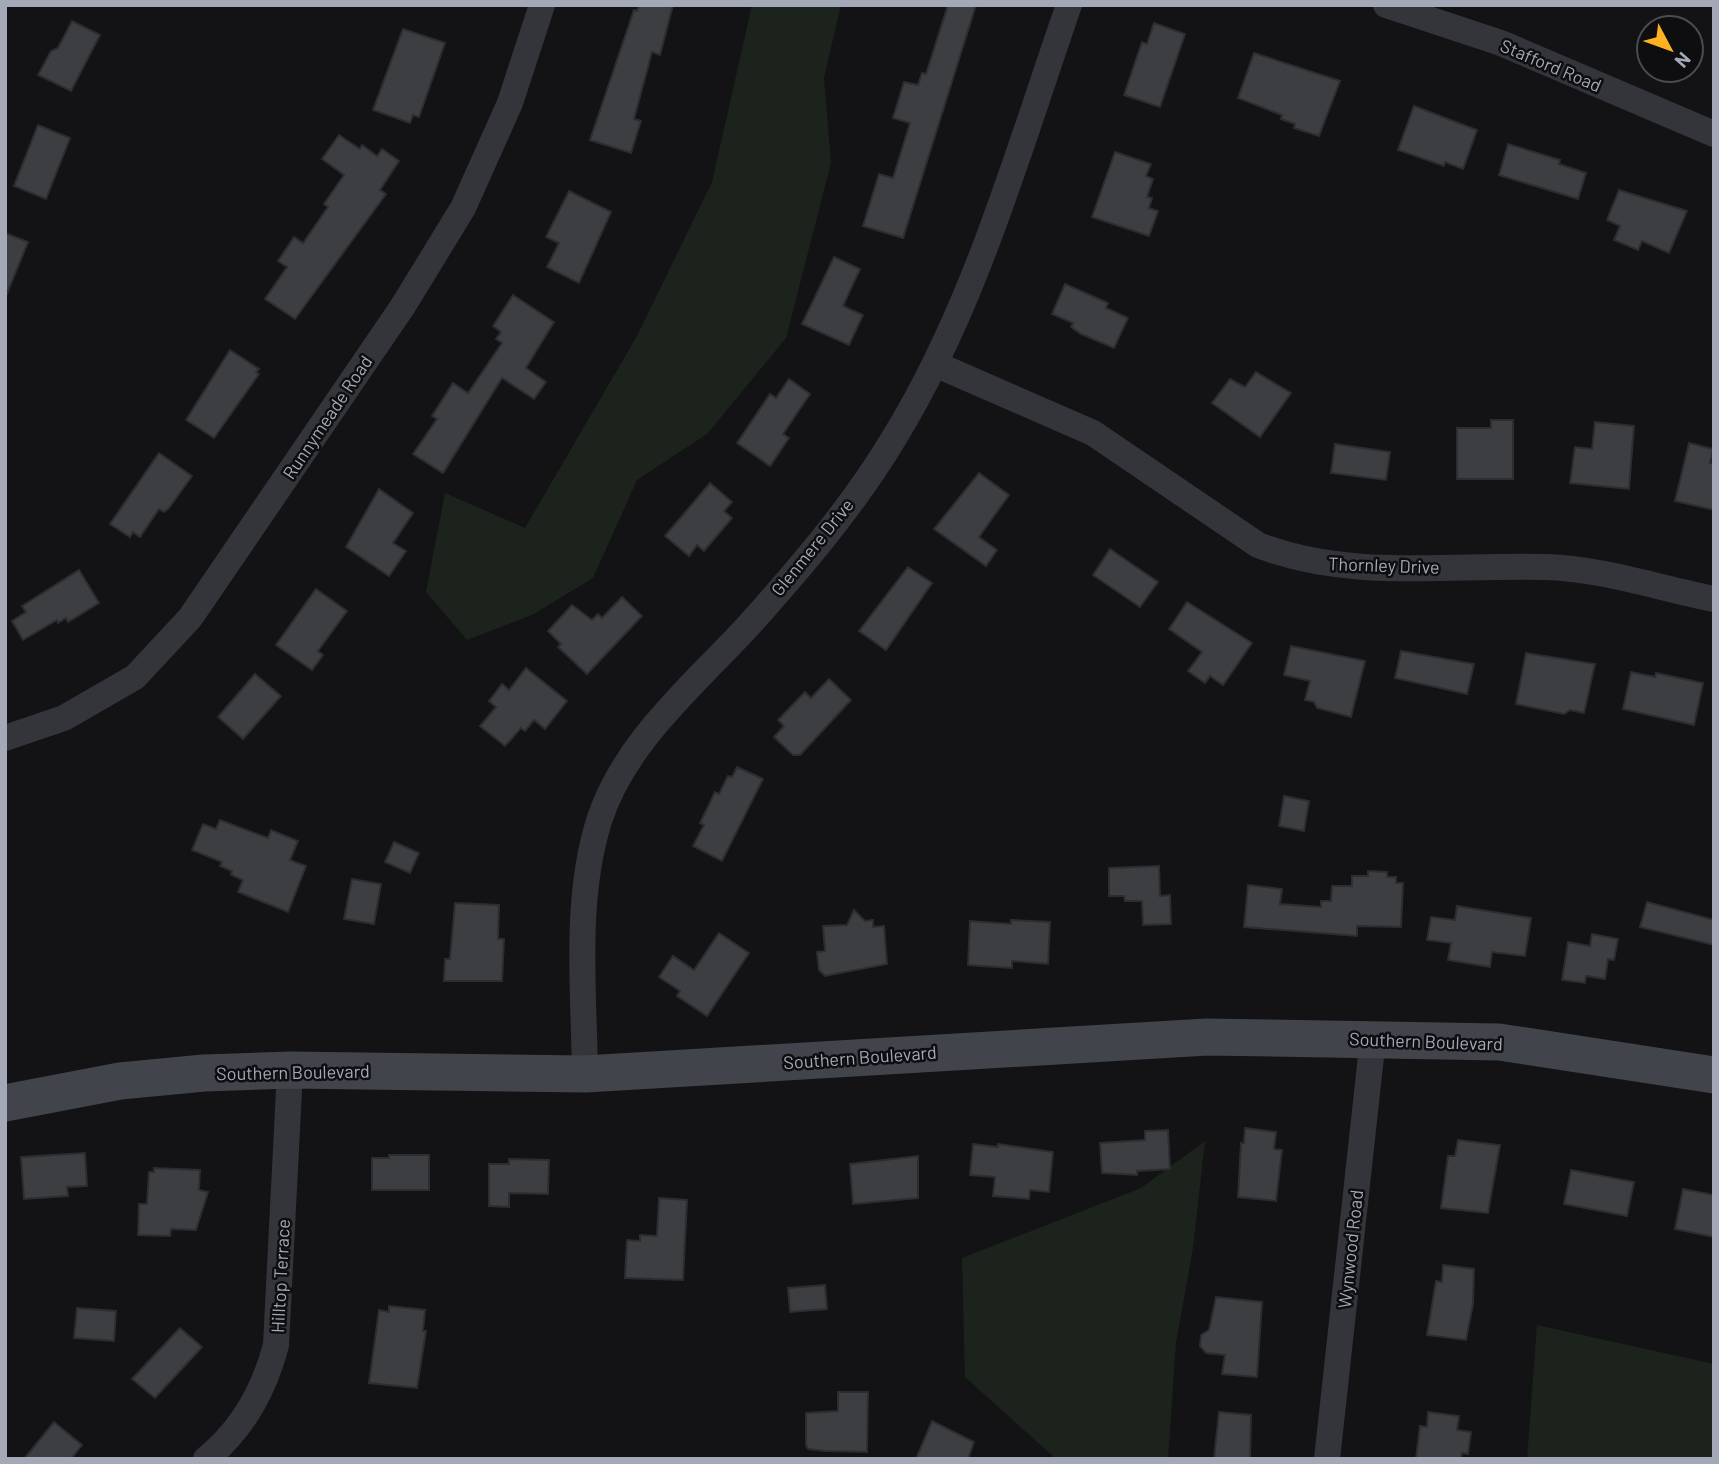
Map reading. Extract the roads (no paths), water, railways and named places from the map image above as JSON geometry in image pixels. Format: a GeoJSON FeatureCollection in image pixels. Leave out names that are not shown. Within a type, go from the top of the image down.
{"type":"FeatureCollection","features":[{"type":"Feature","properties":{"kind":"main road","name":"Southern Boulevard"},"geometry":{"type":"LineString","coordinates":[[5,1103],[120,1081],[205,1073],[290,1070],[585,1074],[1180,1039],[1373,1038],[1499,1042],[1714,1075]]}},
{"type":"Feature","properties":{"kind":"street","name":"Runnymeade Road"},"geometry":{"type":"LineString","coordinates":[[5,737],[64,718],[135,677],[190,618],[403,306],[463,208],[510,103],[542,5]]}},
{"type":"Feature","properties":{"kind":"street","name":"Glenmere Drive"},"geometry":{"type":"LineString","coordinates":[[585,1074],[584,903],[590,858],[610,792],[624,767],[655,726],[751,622],[837,519],[894,439],[935,364],[1007,183],[1069,5]]}},
{"type":"Feature","properties":{"kind":"street","name":"Stafford Road"},"geometry":{"type":"LineString","coordinates":[[1386,5],[1501,43],[1714,134]]}},
{"type":"Feature","properties":{"kind":"street","name":"Thornley Drive"},"geometry":{"type":"LineString","coordinates":[[935,364],[1093,433],[1258,545],[1278,553],[1337,566],[1561,569],[1714,599]]}},
{"type":"Feature","properties":{"kind":"street","name":"Wynwood Road"},"geometry":{"type":"LineString","coordinates":[[1327,1459],[1373,1038]]}},
{"type":"Feature","properties":{"kind":"street","name":"Hilltop Terrace"},"geometry":{"type":"LineString","coordinates":[[206,1459],[222,1446],[252,1409],[267,1377],[276,1345],[290,1070]]}}]}
